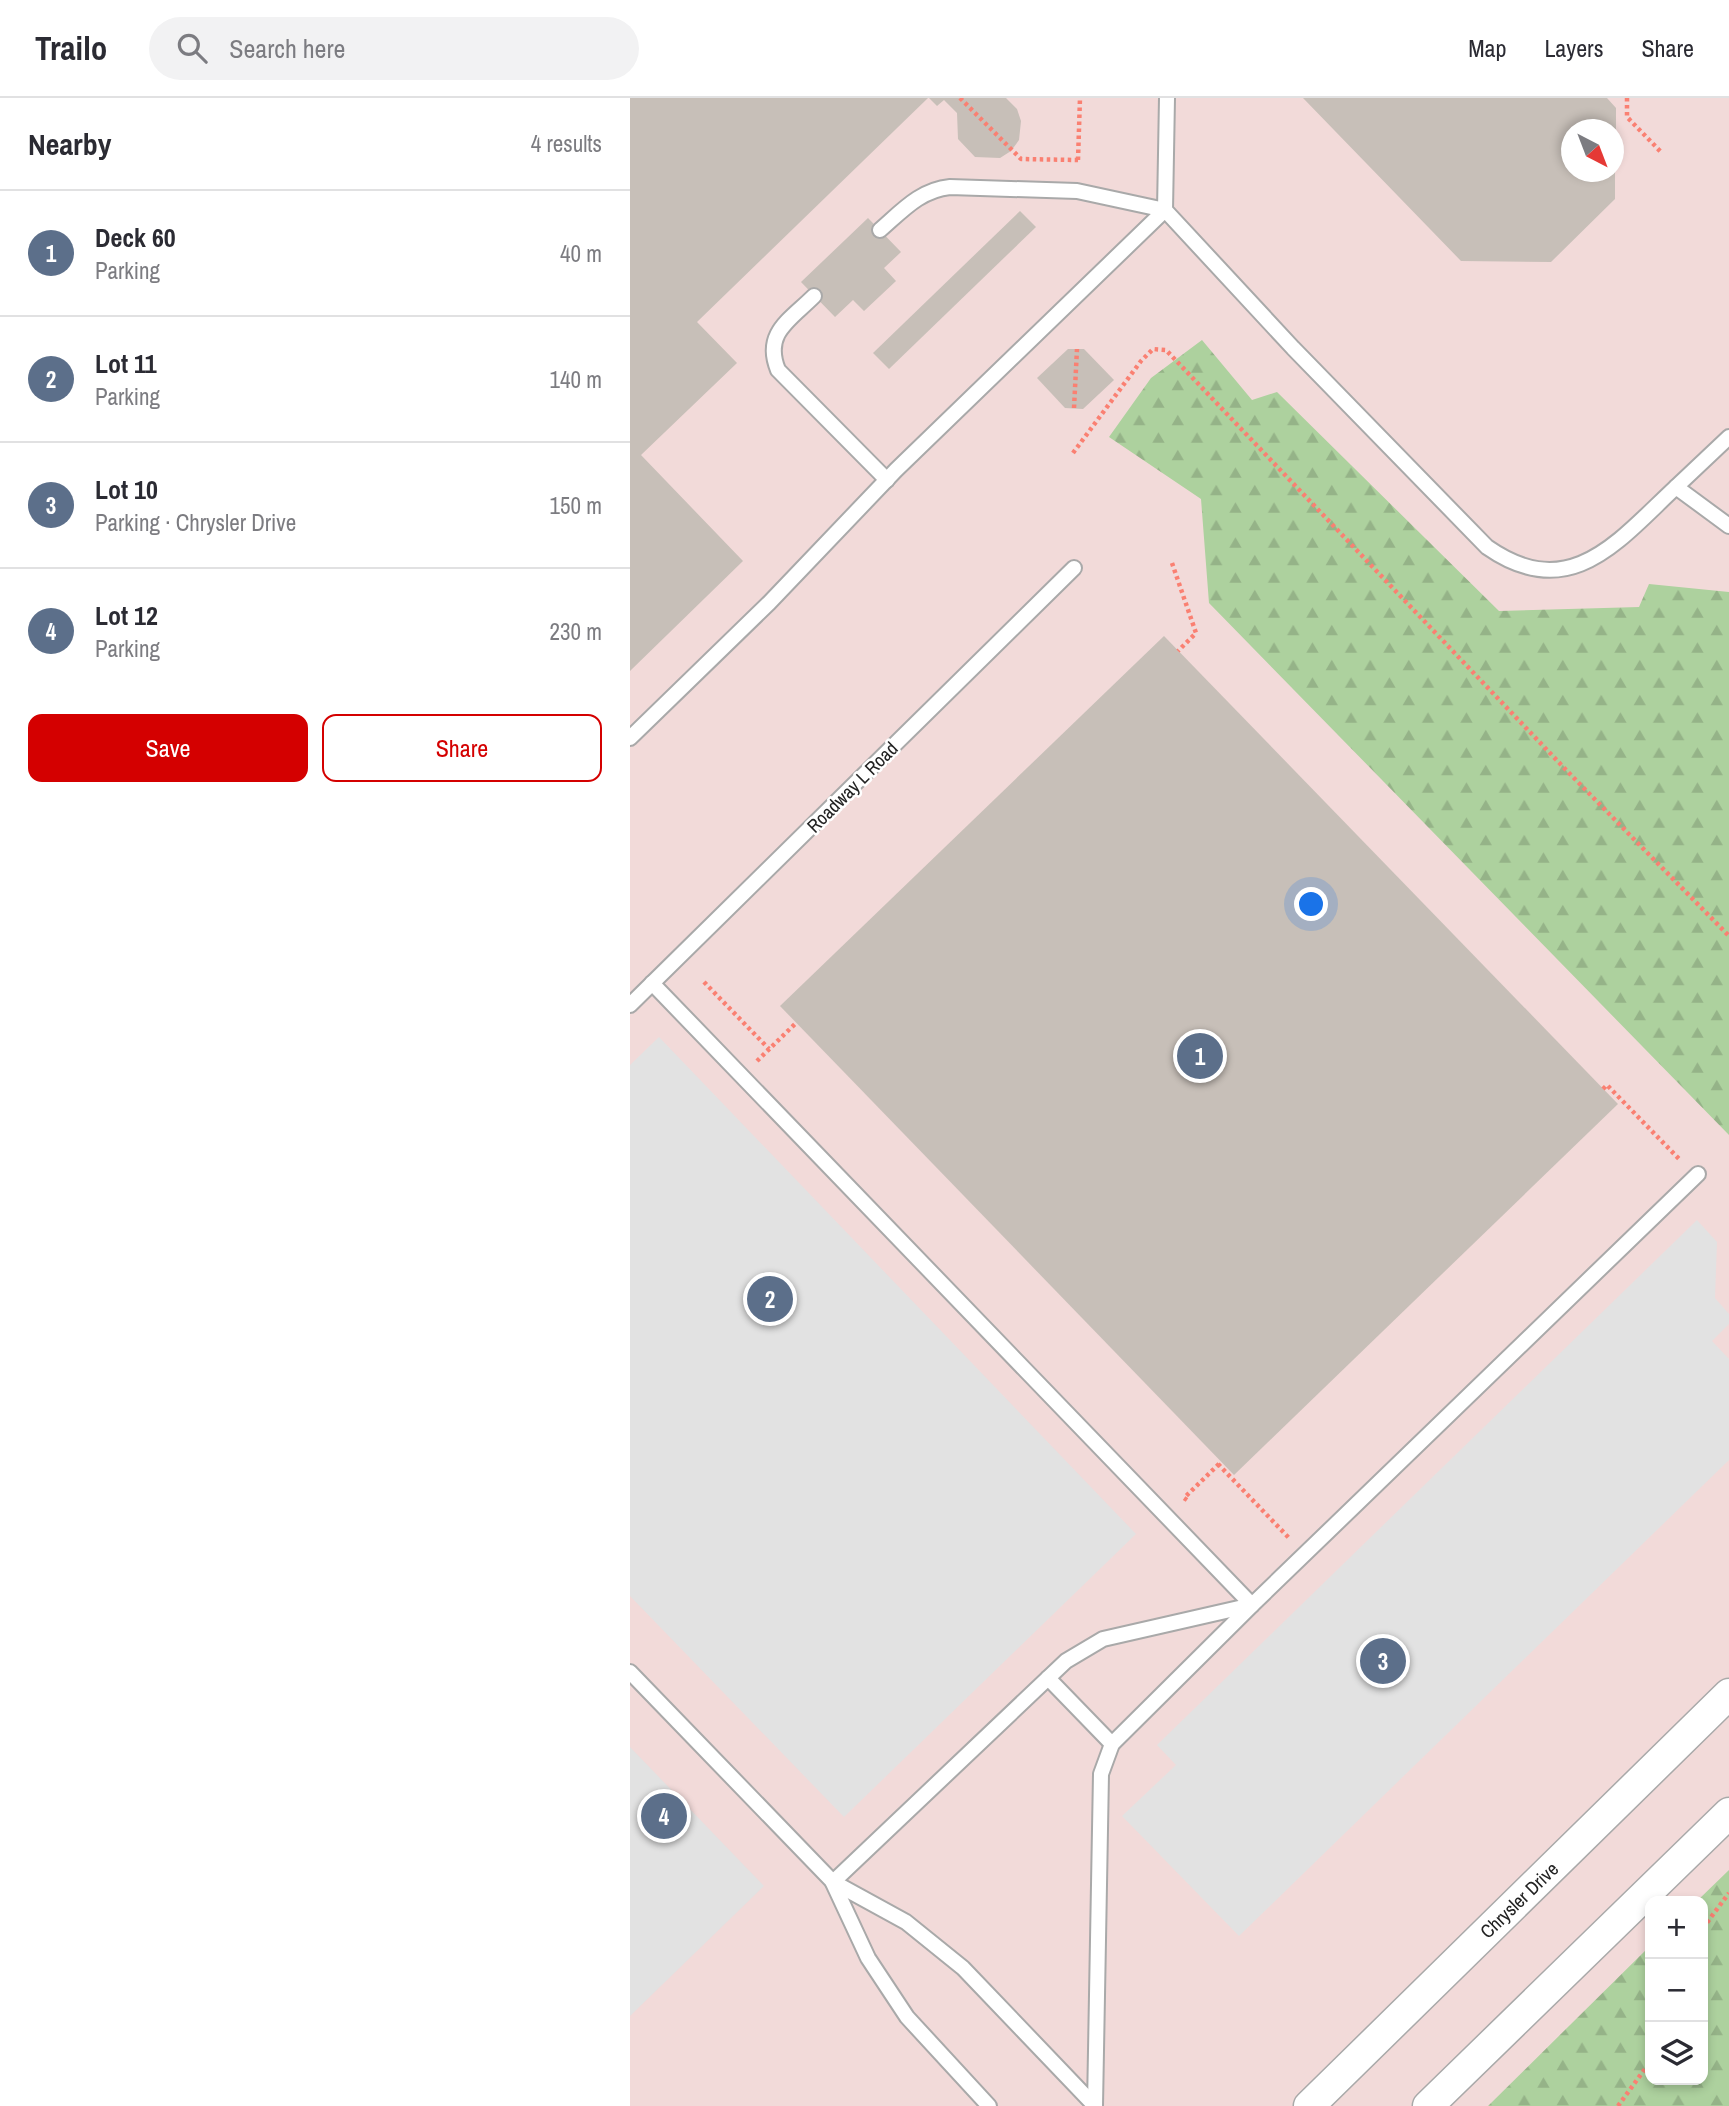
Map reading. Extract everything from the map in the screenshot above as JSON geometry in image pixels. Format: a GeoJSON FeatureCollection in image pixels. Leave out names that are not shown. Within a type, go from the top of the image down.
{"type":"FeatureCollection","features":[{"type":"Feature","properties":{"kind":"street","name":"Chrysler Drive"},"geometry":{"type":"LineString","coordinates":[[1309,2106],[1729,1694]]}},
{"type":"Feature","properties":{"kind":"street"},"geometry":{"type":"LineString","coordinates":[[1428,2106],[1729,1813]]}},
{"type":"Feature","properties":{"kind":"lane"},"geometry":{"type":"LineString","coordinates":[[630,738],[769,603],[887,480],[1165,210],[1167,98]]}},
{"type":"Feature","properties":{"kind":"lane"},"geometry":{"type":"LineString","coordinates":[[880,230],[919,195],[933,189],[950,187],[1077,191],[1165,210],[1293,348],[1470,531],[1504,558],[1526,568],[1550,571],[1576,567],[1600,556],[1729,437]]}},
{"type":"Feature","properties":{"kind":"lane"},"geometry":{"type":"LineString","coordinates":[[814,296],[775,335],[771,354],[778,370],[887,480]]}},
{"type":"Feature","properties":{"kind":"lane"},"geometry":{"type":"LineString","coordinates":[[1676,487],[1729,526]]}},
{"type":"Feature","properties":{"kind":"lane","name":"Roadway L Road"},"geometry":{"type":"LineString","coordinates":[[630,1004],[1074,568]]}},
{"type":"Feature","properties":{"kind":"lane"},"geometry":{"type":"LineString","coordinates":[[652,983],[1252,1605]]}},
{"type":"Feature","properties":{"kind":"lane"},"geometry":{"type":"LineString","coordinates":[[1095,2106],[1101,1774],[1112,1744],[1698,1174]]}},
{"type":"Feature","properties":{"kind":"lane"},"geometry":{"type":"LineString","coordinates":[[833,1882],[1048,1678],[1084,1648],[1103,1639],[1252,1605]]}},
{"type":"Feature","properties":{"kind":"lane"},"geometry":{"type":"LineString","coordinates":[[630,1672],[833,1882],[906,1922],[962,1968],[1095,2106]]}},
{"type":"Feature","properties":{"kind":"lane"},"geometry":{"type":"LineString","coordinates":[[1048,1678],[1112,1744]]}},
{"type":"Feature","properties":{"kind":"lane"},"geometry":{"type":"LineString","coordinates":[[833,1882],[868,1958],[907,2017],[989,2106]]}},
{"type":"Feature","properties":{"kind":"path"},"geometry":{"type":"LineString","coordinates":[[960,98],[1021,159],[1078,160]]}},
{"type":"Feature","properties":{"kind":"path"},"geometry":{"type":"LineString","coordinates":[[1078,168],[1080,98]]}},
{"type":"Feature","properties":{"kind":"path"},"geometry":{"type":"LineString","coordinates":[[1627,98],[1627,117],[1661,152]]}},
{"type":"Feature","properties":{"kind":"path"},"geometry":{"type":"LineString","coordinates":[[1074,408],[1077,349]]}},
{"type":"Feature","properties":{"kind":"path"},"geometry":{"type":"LineString","coordinates":[[1073,453],[1141,361],[1153,349],[1166,350],[1558,762],[1729,936]]}},
{"type":"Feature","properties":{"kind":"path"},"geometry":{"type":"LineString","coordinates":[[1172,563],[1196,634],[1178,651]]}},
{"type":"Feature","properties":{"kind":"path"},"geometry":{"type":"LineString","coordinates":[[704,982],[769,1049]]}},
{"type":"Feature","properties":{"kind":"path"},"geometry":{"type":"LineString","coordinates":[[757,1061],[796,1023]]}},
{"type":"Feature","properties":{"kind":"path"},"geometry":{"type":"LineString","coordinates":[[1603,1089],[1607,1085],[1682,1163]]}},
{"type":"Feature","properties":{"kind":"path"},"geometry":{"type":"LineString","coordinates":[[1190,1504],[1184,1498],[1220,1463],[1291,1539]]}},
{"type":"Feature","properties":{"kind":"path"},"geometry":{"type":"LineString","coordinates":[[1708,1924],[1729,1893]]}},
{"type":"Feature","properties":{"kind":"path"},"geometry":{"type":"LineString","coordinates":[[1618,2106],[1645,2069]]}},
{"type":"Feature","properties":{"kind":"shaded area"},"geometry":{"type":"Polygon","coordinates":[[[630,98],[1729,98],[1729,2106],[630,2106],[630,98]]]}},
{"type":"Feature","properties":{"kind":"shaded area"},"geometry":{"type":"Polygon","coordinates":[[[659,1037],[1136,1534],[844,1817],[630,1596],[630,1065],[659,1037]]]}},
{"type":"Feature","properties":{"kind":"shaded area"},"geometry":{"type":"Polygon","coordinates":[[[1697,1220],[1717,1242],[1715,1298],[1729,1314],[1729,1324],[1712,1341],[1729,1359],[1729,1460],[1239,1936],[1122,1816],[1176,1765],[1157,1745],[1697,1220]]]}},
{"type":"Feature","properties":{"kind":"shaded area"},"geometry":{"type":"Polygon","coordinates":[[[630,1747],[764,1886],[630,2016],[630,1747]]]}},
{"type":"Feature","properties":{"kind":"green space"},"geometry":{"type":"Polygon","coordinates":[[[1202,340],[1252,400],[1277,392],[1499,611],[1639,607],[1649,584],[1729,592],[1729,1135],[1209,603],[1201,499],[1109,437],[1151,378],[1202,340]]]}},
{"type":"Feature","properties":{"kind":"green space"},"geometry":{"type":"Polygon","coordinates":[[[1729,1870],[1729,2106],[1488,2106],[1645,1951],[1645,2085],[1708,2085],[1708,1896],[1702,1896],[1729,1870]]]}},
{"type":"Feature","properties":{"kind":"building"},"geometry":{"type":"Polygon","coordinates":[[[630,98],[928,98],[697,322],[737,363],[641,455],[743,561],[630,671],[630,98]]]}},
{"type":"Feature","properties":{"kind":"building"},"geometry":{"type":"Polygon","coordinates":[[[929,98],[1006,98],[1017,109],[1021,121],[1019,140],[1011,151],[1000,158],[975,157],[958,139],[957,113],[944,100],[937,106],[929,98]]]}},
{"type":"Feature","properties":{"kind":"building"},"geometry":{"type":"Polygon","coordinates":[[[1303,98],[1607,98],[1616,108],[1616,119],[1561,119],[1561,182],[1615,182],[1615,199],[1551,262],[1461,261],[1303,98]]]}},
{"type":"Feature","properties":{"kind":"building"},"geometry":{"type":"Polygon","coordinates":[[[1020,211],[1036,227],[889,369],[873,353],[1020,211]]]}},
{"type":"Feature","properties":{"kind":"building"},"geometry":{"type":"Polygon","coordinates":[[[868,218],[901,252],[884,268],[896,281],[864,311],[853,300],[835,317],[801,282],[868,218]]]}},
{"type":"Feature","properties":{"kind":"building"},"geometry":{"type":"Polygon","coordinates":[[[1068,349],[1084,349],[1114,380],[1083,409],[1065,408],[1037,378],[1068,349]]]}},
{"type":"Feature","properties":{"kind":"building"},"geometry":{"type":"Polygon","coordinates":[[[1164,636],[1618,1104],[1234,1475],[780,1006],[1164,636]]]}},
{"type":"Feature","properties":{"kind":"place","name":"Deck 60"},"geometry":{"type":"Point","coordinates":[1200,1056]}},
{"type":"Feature","properties":{"kind":"place","name":"Lot 11"},"geometry":{"type":"Point","coordinates":[770,1299]}},
{"type":"Feature","properties":{"kind":"place","name":"Lot 10"},"geometry":{"type":"Point","coordinates":[1383,1661]}},
{"type":"Feature","properties":{"kind":"place","name":"Lot 12"},"geometry":{"type":"Point","coordinates":[664,1816]}}]}
